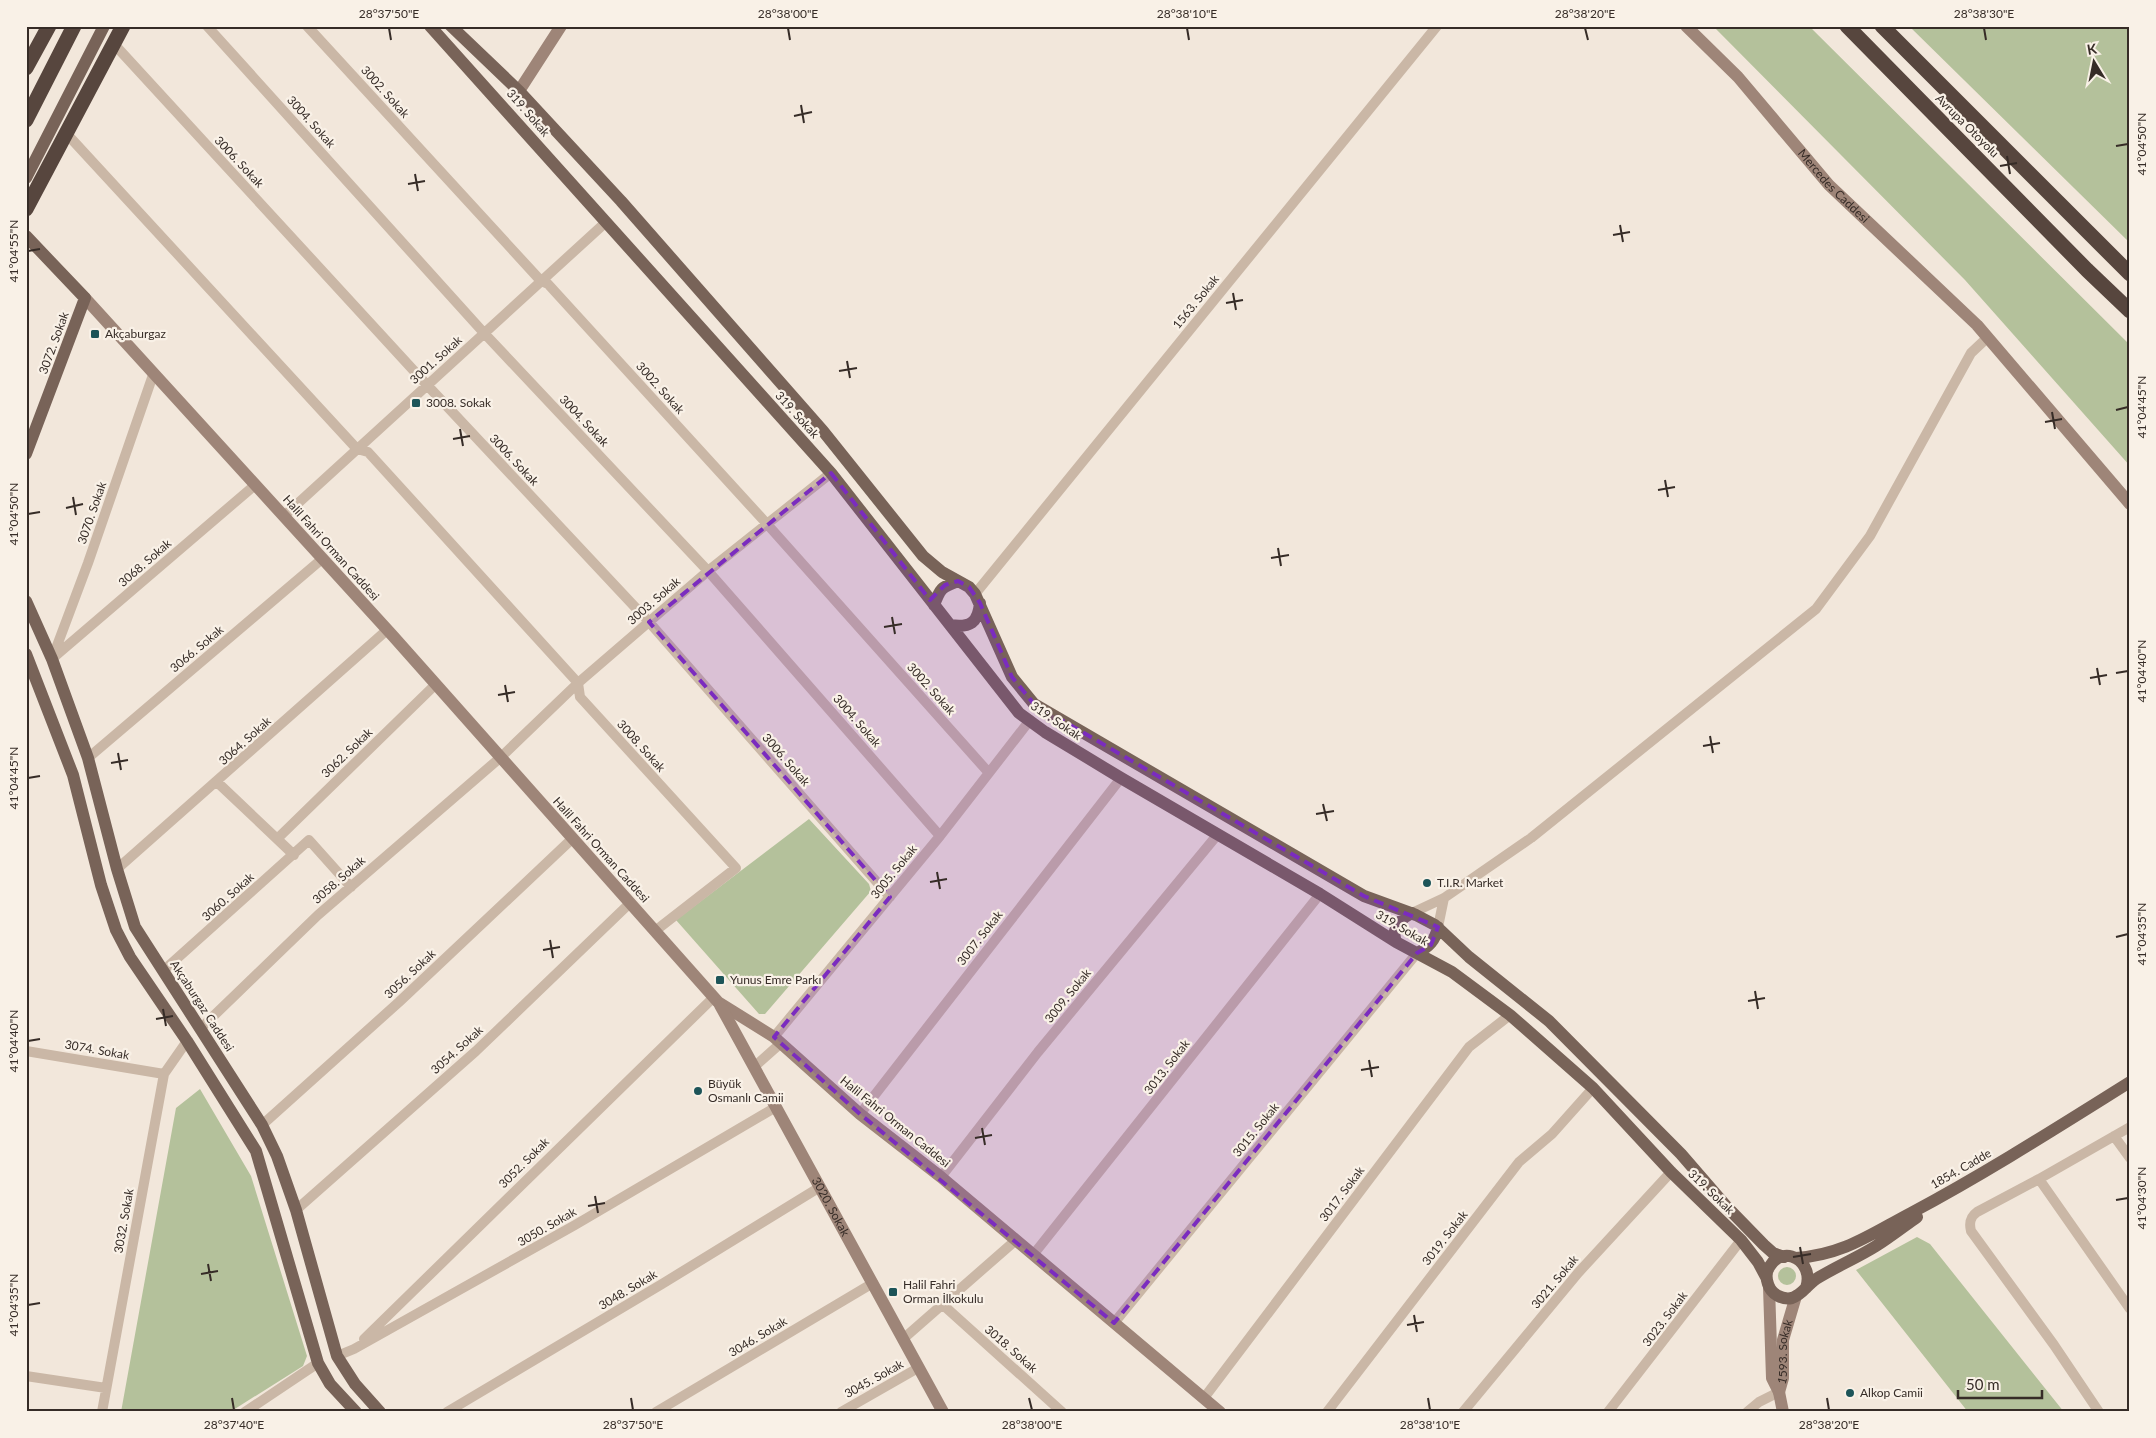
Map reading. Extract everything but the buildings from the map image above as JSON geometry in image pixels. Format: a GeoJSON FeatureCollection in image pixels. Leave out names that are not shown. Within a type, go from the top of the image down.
{"type":"FeatureCollection","features":[{"type":"Feature","properties":{"kind":"highway"},"geometry":{"type":"LineString","coordinates":[[26,68],[50,26]]}},
{"type":"Feature","properties":{"kind":"highway"},"geometry":{"type":"LineString","coordinates":[[26,120],[74,26]]}},
{"type":"Feature","properties":{"kind":"highway"},"geometry":{"type":"LineString","coordinates":[[26,209],[123,26]]}},
{"type":"Feature","properties":{"kind":"highway","name":"Avrupa Otoyolu"},"geometry":{"type":"LineString","coordinates":[[1847,26],[2087,270],[2130,311]]}},
{"type":"Feature","properties":{"kind":"highway","name":"Avrupa Otoyolu"},"geometry":{"type":"LineString","coordinates":[[1882,26],[2130,274]]}},
{"type":"Feature","properties":{"kind":"highway"},"geometry":{"type":"LineString","coordinates":[[26,58],[40,43]]}},
{"type":"Feature","properties":{"kind":"main road"},"geometry":{"type":"LineString","coordinates":[[26,178],[104,26]]}},
{"type":"Feature","properties":{"kind":"main road","name":"319. Sokak"},"geometry":{"type":"LineString","coordinates":[[428,26],[502,104],[605,223],[830,473],[1019,712],[1120,778],[1320,894],[1396,942],[1452,972],[1510,1015],[1593,1088],[1671,1172],[1741,1240],[1758,1262],[1768,1282]]}},
{"type":"Feature","properties":{"kind":"main road","name":"319. Sokak"},"geometry":{"type":"LineString","coordinates":[[452,26],[519,91],[621,201],[817,424],[923,556],[942,572],[969,587],[978,598],[997,647],[1012,677],[1034,704],[1364,896],[1412,913],[1438,927],[1469,957],[1550,1021],[1681,1154],[1726,1206],[1764,1245],[1773,1253],[1790,1257]]}},
{"type":"Feature","properties":{"kind":"main road"},"geometry":{"type":"LineString","coordinates":[[519,91],[561,26]]}},
{"type":"Feature","properties":{"kind":"main road","name":"Mercedes Caddesi"},"geometry":{"type":"LineString","coordinates":[[1686,26],[1738,78],[1830,185],[1957,304],[1988,337],[2130,504]]}},
{"type":"Feature","properties":{"kind":"main road","name":"Halil Fahri Orman Caddesi"},"geometry":{"type":"LineString","coordinates":[[26,236],[85,298],[436,684],[716,1000],[778,1040],[860,1114],[941,1177],[1220,1412]]}},
{"type":"Feature","properties":{"kind":"main road","name":"3072. Sokak"},"geometry":{"type":"LineString","coordinates":[[26,454],[85,298]]}},
{"type":"Feature","properties":{"kind":"main road"},"geometry":{"type":"LineString","coordinates":[[934,605],[938,592],[945,585],[958,581]]}},
{"type":"Feature","properties":{"kind":"main road"},"geometry":{"type":"LineString","coordinates":[[950,625],[962,626],[973,622],[979,615],[978,598]]}},
{"type":"Feature","properties":{"kind":"main road","name":"Akçaburgaz Caddesi"},"geometry":{"type":"LineString","coordinates":[[26,601],[52,659],[88,758],[117,869],[135,927],[262,1125],[277,1156],[296,1210],[337,1356],[355,1384],[380,1412]]}},
{"type":"Feature","properties":{"kind":"main road"},"geometry":{"type":"LineString","coordinates":[[26,654],[70,766],[101,885],[116,930],[130,957],[187,1041],[256,1151],[318,1363],[330,1384],[356,1412]]}},
{"type":"Feature","properties":{"kind":"main road"},"geometry":{"type":"LineString","coordinates":[[70,766],[88,758]]}},
{"type":"Feature","properties":{"kind":"main road"},"geometry":{"type":"LineString","coordinates":[[1396,942],[1394,934],[1396,927],[1402,918],[1412,913]]}},
{"type":"Feature","properties":{"kind":"main road"},"geometry":{"type":"LineString","coordinates":[[1417,953],[1432,942],[1438,927]]}},
{"type":"Feature","properties":{"kind":"main road","name":"3020. Sokak"},"geometry":{"type":"LineString","coordinates":[[716,1000],[943,1412]]}},
{"type":"Feature","properties":{"kind":"main road","name":"1854. Cadde"},"geometry":{"type":"LineString","coordinates":[[1790,1257],[1822,1255],[1846,1248],[1942,1197],[2130,1082]]}},
{"type":"Feature","properties":{"kind":"main road"},"geometry":{"type":"LineString","coordinates":[[1801,1292],[1808,1274],[1802,1262],[1790,1257],[1773,1262],[1769,1267],[1768,1282],[1778,1296],[1784,1298],[1801,1292],[1823,1275],[1876,1246],[1942,1197]]}},
{"type":"Feature","properties":{"kind":"main road","name":"1593. Sokak"},"geometry":{"type":"LineString","coordinates":[[1768,1282],[1772,1378],[1779,1392]]}},
{"type":"Feature","properties":{"kind":"main road","name":"1593. Sokak"},"geometry":{"type":"LineString","coordinates":[[1779,1392],[1783,1378],[1783,1340],[1801,1292]]}},
{"type":"Feature","properties":{"kind":"main road"},"geometry":{"type":"LineString","coordinates":[[1779,1392],[1783,1412]]}},
{"type":"Feature","properties":{"kind":"street","name":"3004. Sokak"},"geometry":{"type":"LineString","coordinates":[[207,26],[484,333],[708,571],[940,836]]}},
{"type":"Feature","properties":{"kind":"street","name":"3002. Sokak"},"geometry":{"type":"LineString","coordinates":[[307,26],[542,281],[548,284],[767,524],[989,773]]}},
{"type":"Feature","properties":{"kind":"street","name":"1563. Sokak"},"geometry":{"type":"LineString","coordinates":[[978,598],[1437,26]]}},
{"type":"Feature","properties":{"kind":"street","name":"3006. Sokak"},"geometry":{"type":"LineString","coordinates":[[114,44],[427,385],[649,622],[890,897]]}},
{"type":"Feature","properties":{"kind":"street","name":"3008. Sokak"},"geometry":{"type":"LineString","coordinates":[[66,133],[357,449],[368,452],[578,683],[580,696],[736,868],[655,931]]}},
{"type":"Feature","properties":{"kind":"street","name":"3001. Sokak"},"geometry":{"type":"LineString","coordinates":[[284,516],[605,223]]}},
{"type":"Feature","properties":{"kind":"street"},"geometry":{"type":"LineString","coordinates":[[1412,913],[1444,898],[1531,838],[1816,609],[1870,536],[1971,353],[1988,337]]}},
{"type":"Feature","properties":{"kind":"street","name":"3070. Sokak"},"geometry":{"type":"LineString","coordinates":[[52,659],[88,563],[153,375]]}},
{"type":"Feature","properties":{"kind":"street","name":"3003. Sokak"},"geometry":{"type":"LineString","coordinates":[[500,757],[578,683],[708,571],[830,473]]}},
{"type":"Feature","properties":{"kind":"street","name":"3068. Sokak"},"geometry":{"type":"LineString","coordinates":[[52,659],[254,485]]}},
{"type":"Feature","properties":{"kind":"street","name":"3066. Sokak"},"geometry":{"type":"LineString","coordinates":[[88,758],[322,559]]}},
{"type":"Feature","properties":{"kind":"street","name":"3064. Sokak"},"geometry":{"type":"LineString","coordinates":[[117,869],[387,630]]}},
{"type":"Feature","properties":{"kind":"street","name":"3062. Sokak"},"geometry":{"type":"LineString","coordinates":[[277,839],[436,684]]}},
{"type":"Feature","properties":{"kind":"street","name":"3005. Sokak"},"geometry":{"type":"LineString","coordinates":[[754,1067],[778,1040],[1030,720]]}},
{"type":"Feature","properties":{"kind":"street","name":"3058. Sokak"},"geometry":{"type":"LineString","coordinates":[[200,1029],[318,915],[500,757]]}},
{"type":"Feature","properties":{"kind":"street","name":"3007. Sokak"},"geometry":{"type":"LineString","coordinates":[[860,1114],[1120,778]]}},
{"type":"Feature","properties":{"kind":"street"},"geometry":{"type":"LineString","coordinates":[[217,782],[294,855]]}},
{"type":"Feature","properties":{"kind":"street","name":"3009. Sokak"},"geometry":{"type":"LineString","coordinates":[[941,1177],[1038,1052],[1218,834]]}},
{"type":"Feature","properties":{"kind":"street","name":"3056. Sokak"},"geometry":{"type":"LineString","coordinates":[[262,1125],[400,1002],[573,838]]}},
{"type":"Feature","properties":{"kind":"street","name":"3060. Sokak"},"geometry":{"type":"LineString","coordinates":[[163,971],[309,840],[351,887]]}},
{"type":"Feature","properties":{"kind":"street","name":"3013. Sokak"},"geometry":{"type":"LineString","coordinates":[[1033,1255],[1320,894]]}},
{"type":"Feature","properties":{"kind":"street"},"geometry":{"type":"LineString","coordinates":[[1438,927],[1444,898]]}},
{"type":"Feature","properties":{"kind":"street","name":"3054. Sokak"},"geometry":{"type":"LineString","coordinates":[[296,1210],[476,1051],[630,904]]}},
{"type":"Feature","properties":{"kind":"street","name":"3015. Sokak"},"geometry":{"type":"LineString","coordinates":[[1114,1323],[1417,953]]}},
{"type":"Feature","properties":{"kind":"street","name":"3052. Sokak"},"geometry":{"type":"LineString","coordinates":[[354,1348],[716,1000]]}},
{"type":"Feature","properties":{"kind":"street","name":"3017. Sokak"},"geometry":{"type":"LineString","coordinates":[[1204,1398],[1469,1047],[1510,1015]]}},
{"type":"Feature","properties":{"kind":"street","name":"3032. Sokak"},"geometry":{"type":"LineString","coordinates":[[102,1412],[164,1074],[187,1041]]}},
{"type":"Feature","properties":{"kind":"street","name":"3074. Sokak"},"geometry":{"type":"LineString","coordinates":[[26,1051],[164,1074]]}},
{"type":"Feature","properties":{"kind":"street","name":"3019. Sokak"},"geometry":{"type":"LineString","coordinates":[[1327,1412],[1519,1162],[1552,1134],[1593,1088]]}},
{"type":"Feature","properties":{"kind":"street","name":"3050. Sokak"},"geometry":{"type":"LineString","coordinates":[[337,1356],[567,1230],[776,1107]]}},
{"type":"Feature","properties":{"kind":"street"},"geometry":{"type":"LineString","coordinates":[[2099,1412],[2054,1345],[1971,1231],[1969,1224],[1977,1212],[2130,1127]]}},
{"type":"Feature","properties":{"kind":"street"},"geometry":{"type":"LineString","coordinates":[[2114,1136],[2130,1158]]}},
{"type":"Feature","properties":{"kind":"street","name":"3021. Sokak"},"geometry":{"type":"LineString","coordinates":[[1463,1412],[1578,1273],[1671,1172]]}},
{"type":"Feature","properties":{"kind":"street"},"geometry":{"type":"LineString","coordinates":[[2039,1179],[2130,1309]]}},
{"type":"Feature","properties":{"kind":"street","name":"3048. Sokak"},"geometry":{"type":"LineString","coordinates":[[447,1412],[654,1289],[820,1187]]}},
{"type":"Feature","properties":{"kind":"street"},"geometry":{"type":"LineString","coordinates":[[903,1339],[1016,1240]]}},
{"type":"Feature","properties":{"kind":"street","name":"3023. Sokak"},"geometry":{"type":"LineString","coordinates":[[1608,1412],[1741,1240]]}},
{"type":"Feature","properties":{"kind":"street","name":"3046. Sokak"},"geometry":{"type":"LineString","coordinates":[[656,1412],[873,1283]]}},
{"type":"Feature","properties":{"kind":"street","name":"3018. Sokak"},"geometry":{"type":"LineString","coordinates":[[942,1304],[1062,1412]]}},
{"type":"Feature","properties":{"kind":"street"},"geometry":{"type":"LineString","coordinates":[[245,1412],[318,1363]]}},
{"type":"Feature","properties":{"kind":"street","name":"3045. Sokak"},"geometry":{"type":"LineString","coordinates":[[841,1412],[918,1368]]}},
{"type":"Feature","properties":{"kind":"street"},"geometry":{"type":"LineString","coordinates":[[26,1376],[106,1388]]}},
{"type":"Feature","properties":{"kind":"street"},"geometry":{"type":"LineString","coordinates":[[1747,1412],[1759,1402],[1779,1392]]}},
{"type":"Feature","properties":{"kind":"highlighted area"},"geometry":{"type":"Polygon","coordinates":[[[831,473],[930,600],[945,585],[958,581],[969,587],[980,603],[1012,677],[1034,704],[1364,896],[1438,927],[1431,945],[1417,953],[1114,1323],[860,1114],[774,1037],[890,897],[649,622],[831,473]]]}},
{"type":"Feature","properties":{"kind":"green space"},"geometry":{"type":"Polygon","coordinates":[[[1713,26],[1809,26],[2130,345],[2130,466],[1965,280],[1713,26]]]}},
{"type":"Feature","properties":{"kind":"green space"},"geometry":{"type":"Polygon","coordinates":[[[1909,26],[2130,26],[2130,243],[1909,26]]]}},
{"type":"Feature","properties":{"kind":"green space"},"geometry":{"type":"Polygon","coordinates":[[[809,819],[869,884],[871,891],[765,1014],[759,1014],[676,920],[809,819]]]}},
{"type":"Feature","properties":{"kind":"green space"},"geometry":{"type":"Polygon","coordinates":[[[200,1089],[251,1176],[307,1356],[303,1366],[230,1412],[121,1412],[176,1108],[200,1089]]]}},
{"type":"Feature","properties":{"kind":"green space"},"geometry":{"type":"Polygon","coordinates":[[[1917,1237],[1930,1244],[2064,1412],[1968,1412],[1856,1270],[1917,1237]]]}},
{"type":"Feature","properties":{"kind":"green space"},"geometry":{"type":"Polygon","coordinates":[[[1787,1267],[1793,1270],[1796,1276],[1793,1282],[1787,1285],[1781,1282],[1778,1276],[1781,1270],[1787,1267]]]}},
{"type":"Feature","properties":{"kind":"place","name":"Akçaburgaz"},"geometry":{"type":"Point","coordinates":[95,334]}},
{"type":"Feature","properties":{"kind":"place","name":"3008. Sokak"},"geometry":{"type":"Point","coordinates":[416,403]}},
{"type":"Feature","properties":{"kind":"place","name":"T.I.R. Market"},"geometry":{"type":"Point","coordinates":[1427,883]}},
{"type":"Feature","properties":{"kind":"place","name":"Yunus Emre Parkı"},"geometry":{"type":"Point","coordinates":[720,980]}},
{"type":"Feature","properties":{"kind":"place","name":"Büyük Osmanlı Camii"},"geometry":{"type":"Point","coordinates":[698,1091]}},
{"type":"Feature","properties":{"kind":"place","name":"Halil Fahri Orman İlkokulu"},"geometry":{"type":"Point","coordinates":[893,1292]}},
{"type":"Feature","properties":{"kind":"place","name":"Alkop Camii"},"geometry":{"type":"Point","coordinates":[1850,1393]}}]}
